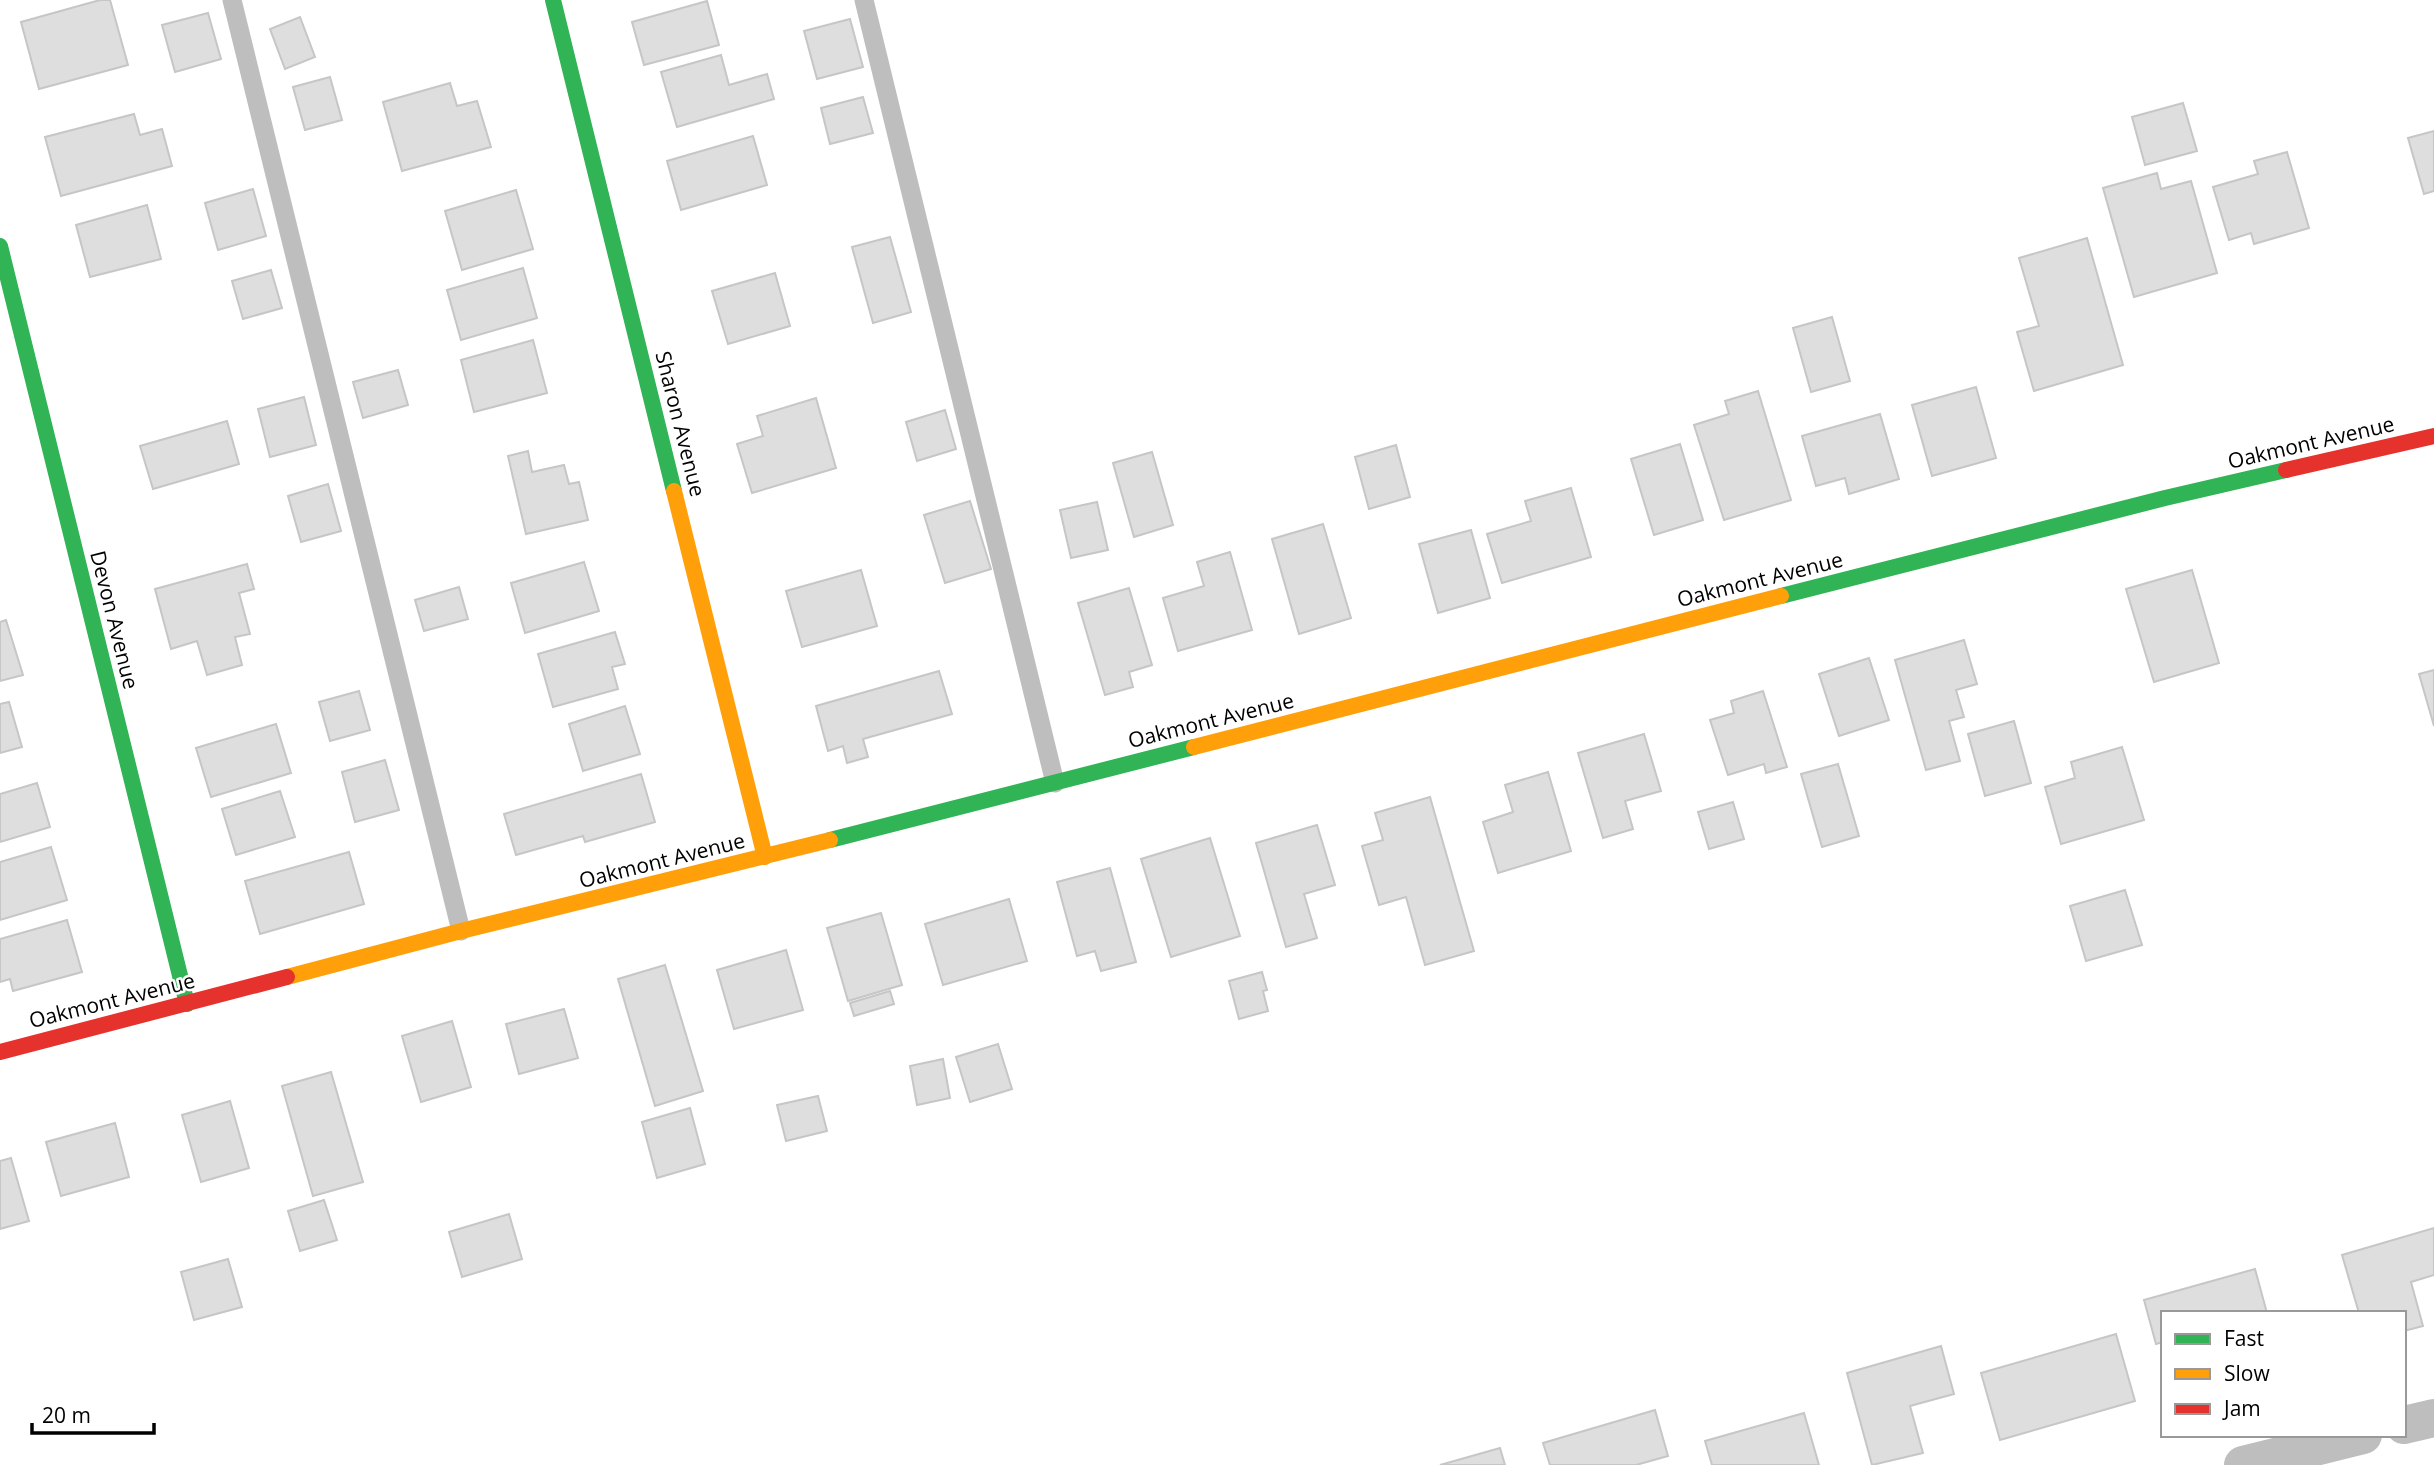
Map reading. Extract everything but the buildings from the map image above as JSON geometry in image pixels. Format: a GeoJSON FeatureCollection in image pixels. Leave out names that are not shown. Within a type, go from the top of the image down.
{"type":"FeatureCollection","features":[{"type":"Feature","properties":{"kind":"street","name":"Sharon Avenue"},"geometry":{"type":"LineString","coordinates":[[554,0],[765,857]]}},
{"type":"Feature","properties":{"kind":"street","name":"Devon Avenue"},"geometry":{"type":"LineString","coordinates":[[0,246],[187,1004]]}},
{"type":"Feature","properties":{"kind":"street","name":"Oakmont Avenue"},"geometry":{"type":"LineString","coordinates":[[0,1052],[461,930],[765,857],[2165,498],[2434,436]]}},
{"type":"Feature","properties":{"kind":"street"},"geometry":{"type":"LineString","coordinates":[[2243,1465],[2355,1437]]}},
{"type":"Feature","properties":{"kind":"lane"},"geometry":{"type":"LineString","coordinates":[[232,0],[461,930]]}},
{"type":"Feature","properties":{"kind":"lane"},"geometry":{"type":"LineString","coordinates":[[864,0],[1055,783]]}},
{"type":"Feature","properties":{"kind":"traffic: fast"},"geometry":{"type":"LineString","coordinates":[[553,0],[674,491]]}},
{"type":"Feature","properties":{"kind":"traffic: fast"},"geometry":{"type":"LineString","coordinates":[[0,246],[187,1004]]}},
{"type":"Feature","properties":{"kind":"traffic: fast"},"geometry":{"type":"LineString","coordinates":[[1781,596],[2165,498],[2286,470]]}},
{"type":"Feature","properties":{"kind":"traffic: fast"},"geometry":{"type":"LineString","coordinates":[[830,840],[1194,747]]}},
{"type":"Feature","properties":{"kind":"traffic: slow"},"geometry":{"type":"LineString","coordinates":[[674,491],[765,857]]}},
{"type":"Feature","properties":{"kind":"traffic: slow"},"geometry":{"type":"LineString","coordinates":[[1194,747],[1781,596]]}},
{"type":"Feature","properties":{"kind":"traffic: slow"},"geometry":{"type":"LineString","coordinates":[[287,977],[830,840]]}},
{"type":"Feature","properties":{"kind":"traffic: jam"},"geometry":{"type":"LineString","coordinates":[[2286,470],[2434,436]]}},
{"type":"Feature","properties":{"kind":"traffic: jam"},"geometry":{"type":"LineString","coordinates":[[0,1052],[287,977]]}}]}
